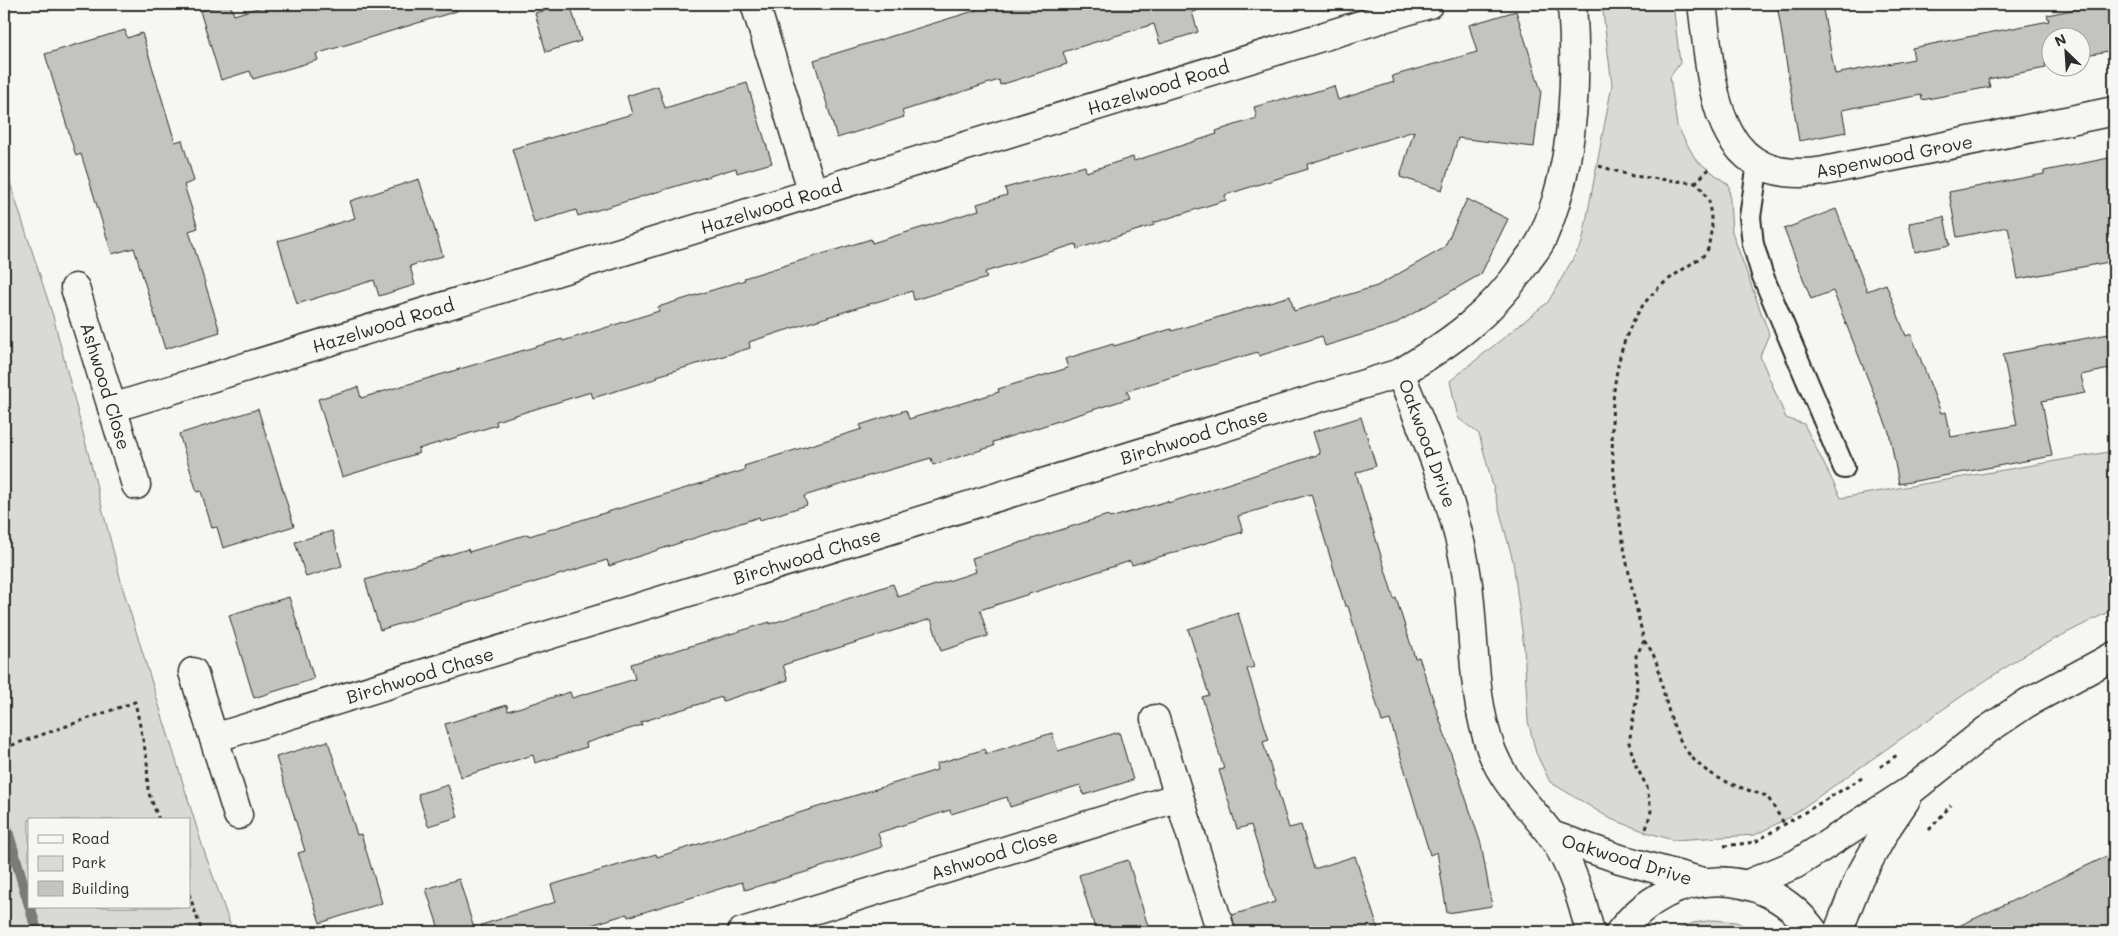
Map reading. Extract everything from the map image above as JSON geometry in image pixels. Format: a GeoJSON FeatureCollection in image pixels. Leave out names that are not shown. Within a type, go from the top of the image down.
{"type":"FeatureCollection","features":[{"type":"Feature","properties":{"kind":"street"},"geometry":{"type":"LineString","coordinates":[[754,4],[813,193]]}},
{"type":"Feature","properties":{"kind":"street","name":"Hazelwood Road"},"geometry":{"type":"LineString","coordinates":[[112,408],[1429,4]]}},
{"type":"Feature","properties":{"kind":"street","name":"Oakwood Drive"},"geometry":{"type":"LineString","coordinates":[[1572,4],[1573,109],[1566,157],[1542,240],[1517,275],[1486,311],[1448,344],[1400,373],[1452,506],[1468,583],[1480,713],[1493,754],[1516,796],[1551,836],[1579,891],[1590,932]]}},
{"type":"Feature","properties":{"kind":"street","name":"Aspenwood Grove"},"geometry":{"type":"LineString","coordinates":[[1702,4],[1720,113],[1735,144],[1758,163],[1782,171],[1804,174],[2114,111]]}},
{"type":"Feature","properties":{"kind":"street","name":"Ashwood Close"},"geometry":{"type":"LineString","coordinates":[[75,288],[136,485]]}},
{"type":"Feature","properties":{"kind":"street","name":"Birchwood Chase"},"geometry":{"type":"LineString","coordinates":[[214,738],[1400,373]]}},
{"type":"Feature","properties":{"kind":"street"},"geometry":{"type":"LineString","coordinates":[[1748,884],[1796,864],[1914,788],[1987,730],[2027,703],[2114,656]]}},
{"type":"Feature","properties":{"kind":"street"},"geometry":{"type":"LineString","coordinates":[[193,672],[238,815]]}},
{"type":"Feature","properties":{"kind":"street"},"geometry":{"type":"LineString","coordinates":[[1155,719],[1221,932]]}},
{"type":"Feature","properties":{"kind":"street"},"geometry":{"type":"LineString","coordinates":[[1838,932],[1859,878],[1870,857],[1914,788]]}},
{"type":"Feature","properties":{"kind":"street","name":"Ashwood Close"},"geometry":{"type":"LineString","coordinates":[[742,932],[812,922],[1179,797]]}},
{"type":"Feature","properties":{"kind":"street","name":"Oakwood Drive"},"geometry":{"type":"LineString","coordinates":[[1551,836],[1620,859],[1703,882]]}},
{"type":"Feature","properties":{"kind":"street"},"geometry":{"type":"LineString","coordinates":[[1620,932],[1647,905],[1673,891],[1703,882],[1728,881],[1748,884],[1767,891],[1782,900],[1800,915],[1814,932]]}},
{"type":"Feature","properties":{"kind":"lane"},"geometry":{"type":"LineString","coordinates":[[1758,163],[1750,217],[1753,244],[1762,274],[1844,468]]}},
{"type":"Feature","properties":{"kind":"path"},"geometry":{"type":"LineString","coordinates":[[1566,157],[1633,176],[1695,183],[1706,192],[1712,214],[1712,233],[1708,250],[1703,256],[1656,291],[1644,303],[1630,329],[1618,366],[1614,394],[1612,460],[1623,551],[1644,641],[1653,651],[1668,711],[1683,746],[1701,768],[1729,785],[1768,796],[1785,825]]}},
{"type":"Feature","properties":{"kind":"path"},"geometry":{"type":"LineString","coordinates":[[1620,859],[1643,841],[1651,811],[1647,787],[1636,766],[1629,743],[1637,696],[1636,656],[1644,641]]}},
{"type":"Feature","properties":{"kind":"path"},"geometry":{"type":"LineString","coordinates":[[4,748],[135,702],[147,760],[148,791],[158,818]]}},
{"type":"Feature","properties":{"kind":"path"},"geometry":{"type":"LineString","coordinates":[[1879,767],[1904,750]]}},
{"type":"Feature","properties":{"kind":"path"},"geometry":{"type":"LineString","coordinates":[[1717,848],[1755,842],[1863,778]]}},
{"type":"Feature","properties":{"kind":"path"},"geometry":{"type":"LineString","coordinates":[[1924,836],[1953,802]]}},
{"type":"Feature","properties":{"kind":"path"},"geometry":{"type":"LineString","coordinates":[[190,897],[202,932]]}},
{"type":"Feature","properties":{"kind":"green space"},"geometry":{"type":"Polygon","coordinates":[[[1602,4],[1673,4],[1680,63],[1670,77],[1677,126],[1696,160],[1729,185],[1732,232],[1769,334],[1760,356],[1786,418],[1804,424],[1841,498],[2114,451],[2114,609],[2029,652],[1962,696],[1788,818],[1755,835],[1673,840],[1611,819],[1550,782],[1536,753],[1528,721],[1524,647],[1513,561],[1479,434],[1458,418],[1450,381],[1548,302],[1582,243],[1612,85],[1602,4]]]}},
{"type":"Feature","properties":{"kind":"green space"},"geometry":{"type":"Polygon","coordinates":[[[4,164],[53,316],[123,589],[204,851],[233,932],[4,932],[4,164]]]}},
{"type":"Feature","properties":{"kind":"green space"},"geometry":{"type":"Polygon","coordinates":[[[1714,920],[1736,922],[1759,932],[1673,932],[1693,923],[1714,920]]]}},
{"type":"Feature","properties":{"kind":"building"},"geometry":{"type":"Polygon","coordinates":[[[222,4],[230,4],[234,15],[271,4],[455,4],[457,11],[316,54],[318,60],[253,79],[250,71],[221,80],[200,11],[222,4]]]}},
{"type":"Feature","properties":{"kind":"building"},"geometry":{"type":"Polygon","coordinates":[[[570,4],[581,41],[546,52],[535,13],[570,4]]]}},
{"type":"Feature","properties":{"kind":"building"},"geometry":{"type":"Polygon","coordinates":[[[975,4],[1196,4],[1197,11],[1192,12],[1198,32],[1160,44],[1154,24],[1063,52],[1067,64],[1000,85],[999,80],[902,111],[904,117],[837,138],[814,60],[977,10],[975,4]]]}},
{"type":"Feature","properties":{"kind":"building"},"geometry":{"type":"Polygon","coordinates":[[[1777,4],[1822,4],[1835,74],[1914,59],[1912,48],[2049,21],[2047,15],[2096,5],[2096,10],[2114,7],[2114,50],[2090,54],[2090,28],[2040,28],[2040,69],[1988,79],[1990,87],[1922,100],[1921,95],[1842,110],[1846,132],[1799,141],[1777,4]]]}},
{"type":"Feature","properties":{"kind":"building"},"geometry":{"type":"Polygon","coordinates":[[[1516,11],[1541,91],[1534,147],[1458,138],[1442,190],[1400,177],[1414,131],[1307,164],[1308,169],[1225,195],[1226,200],[1153,223],[1154,225],[1077,249],[1076,244],[985,272],[987,278],[914,300],[912,291],[824,318],[749,342],[750,348],[657,376],[658,378],[593,398],[591,392],[496,421],[497,425],[418,449],[419,453],[342,477],[318,399],[358,387],[361,398],[562,339],[563,341],[659,311],[658,307],[745,280],[744,278],[871,239],[872,243],[979,210],[977,204],[1007,195],[1005,188],[1085,166],[1086,172],[1133,157],[1134,161],[1217,134],[1216,131],[1257,118],[1254,107],[1286,98],[1287,100],[1334,86],[1338,100],[1394,82],[1392,76],[1477,52],[1469,25],[1516,11]]]}},
{"type":"Feature","properties":{"kind":"building"},"geometry":{"type":"Polygon","coordinates":[[[125,30],[127,38],[142,33],[175,142],[182,140],[194,181],[184,185],[198,228],[189,231],[220,332],[165,349],[134,248],[112,254],[81,154],[76,156],[45,54],[125,30]]]}},
{"type":"Feature","properties":{"kind":"building"},"geometry":{"type":"Polygon","coordinates":[[[747,83],[772,163],[737,173],[736,168],[578,216],[576,210],[534,223],[512,149],[632,114],[627,96],[658,86],[665,108],[747,83]]]}},
{"type":"Feature","properties":{"kind":"building"},"geometry":{"type":"Polygon","coordinates":[[[2114,157],[2114,261],[2018,279],[2008,227],[1957,237],[1949,192],[2044,174],[2044,171],[2114,157]]]}},
{"type":"Feature","properties":{"kind":"building"},"geometry":{"type":"Polygon","coordinates":[[[419,179],[443,256],[410,266],[415,285],[379,296],[374,280],[297,304],[278,241],[355,218],[350,201],[419,179]]]}},
{"type":"Feature","properties":{"kind":"building"},"geometry":{"type":"Polygon","coordinates":[[[1467,199],[1508,219],[1481,274],[1393,325],[1325,346],[1322,336],[1259,356],[1258,352],[1191,371],[1127,391],[1130,398],[993,442],[994,446],[933,465],[931,458],[875,474],[804,496],[807,505],[760,520],[759,517],[609,566],[607,560],[380,630],[365,580],[468,549],[469,552],[528,534],[529,536],[745,470],[744,466],[862,429],[860,425],[906,410],[909,419],[999,392],[998,389],[1068,368],[1065,359],[1113,344],[1114,346],[1171,329],[1172,331],[1290,296],[1294,311],[1377,286],[1444,248],[1467,199]]]}},
{"type":"Feature","properties":{"kind":"building"},"geometry":{"type":"Polygon","coordinates":[[[1836,209],[1867,291],[1886,284],[1906,336],[1911,334],[1941,413],[1946,412],[1951,437],[2017,425],[2003,354],[2114,333],[2114,368],[2081,375],[2085,393],[2042,401],[2052,456],[1899,484],[1889,432],[1833,291],[1811,299],[1784,229],[1836,209]]]}},
{"type":"Feature","properties":{"kind":"building"},"geometry":{"type":"Polygon","coordinates":[[[1944,217],[1950,245],[1915,252],[1909,223],[1944,217]]]}},
{"type":"Feature","properties":{"kind":"building"},"geometry":{"type":"Polygon","coordinates":[[[258,409],[294,526],[223,548],[217,527],[212,528],[201,491],[197,492],[179,434],[258,409]]]}},
{"type":"Feature","properties":{"kind":"building"},"geometry":{"type":"Polygon","coordinates":[[[1361,417],[1376,466],[1356,473],[1394,599],[1396,598],[1415,658],[1419,657],[1481,844],[1492,906],[1447,913],[1437,852],[1430,855],[1390,720],[1382,722],[1348,606],[1345,606],[1311,494],[1238,516],[1243,532],[1132,565],[1130,561],[980,610],[988,636],[941,651],[931,619],[783,665],[788,680],[723,701],[722,697],[641,722],[642,725],[586,743],[587,747],[535,763],[533,755],[461,777],[445,724],[507,705],[508,711],[570,692],[572,698],[635,679],[631,664],[770,622],[770,624],[893,584],[898,597],[976,572],[972,558],[1108,515],[1110,518],[1168,501],[1168,503],[1320,454],[1313,432],[1361,417]]]}},
{"type":"Feature","properties":{"kind":"building"},"geometry":{"type":"Polygon","coordinates":[[[332,531],[342,566],[306,577],[295,542],[332,531]]]}},
{"type":"Feature","properties":{"kind":"building"},"geometry":{"type":"Polygon","coordinates":[[[289,597],[314,679],[254,698],[229,615],[289,597]]]}},
{"type":"Feature","properties":{"kind":"building"},"geometry":{"type":"Polygon","coordinates":[[[1238,613],[1254,667],[1247,669],[1269,740],[1263,742],[1289,828],[1301,825],[1314,869],[1355,856],[1379,932],[1236,932],[1232,915],[1275,902],[1251,825],[1237,829],[1219,770],[1224,769],[1202,697],[1209,695],[1188,629],[1238,613]]]}},
{"type":"Feature","properties":{"kind":"building"},"geometry":{"type":"Polygon","coordinates":[[[1119,732],[1133,780],[1084,795],[1080,785],[1010,807],[1007,797],[951,814],[950,810],[878,833],[882,847],[806,872],[745,890],[742,882],[628,917],[627,914],[569,932],[483,932],[481,925],[556,902],[551,885],[656,854],[657,857],[937,770],[936,764],[985,749],[986,754],[1052,733],[1058,751],[1119,732]]]}},
{"type":"Feature","properties":{"kind":"building"},"geometry":{"type":"Polygon","coordinates":[[[328,741],[357,835],[361,834],[382,903],[320,923],[298,853],[305,851],[276,757],[328,741]]]}},
{"type":"Feature","properties":{"kind":"building"},"geometry":{"type":"Polygon","coordinates":[[[448,785],[458,817],[428,826],[418,794],[448,785]]]}},
{"type":"Feature","properties":{"kind":"building"},"geometry":{"type":"Polygon","coordinates":[[[2114,853],[2114,932],[1946,932],[2114,853]]]}},
{"type":"Feature","properties":{"kind":"building"},"geometry":{"type":"Polygon","coordinates":[[[1128,860],[1148,926],[1128,932],[1096,932],[1079,875],[1128,860]]]}},
{"type":"Feature","properties":{"kind":"building"},"geometry":{"type":"Polygon","coordinates":[[[459,879],[475,932],[440,932],[426,889],[459,879]]]}},
{"type":"Feature","properties":{"kind":"waterway"},"geometry":{"type":"LineString","coordinates":[[4,819],[28,901]]}},
{"type":"Feature","properties":{"kind":"waterway"},"geometry":{"type":"LineString","coordinates":[[30,908],[37,932]]}}]}
